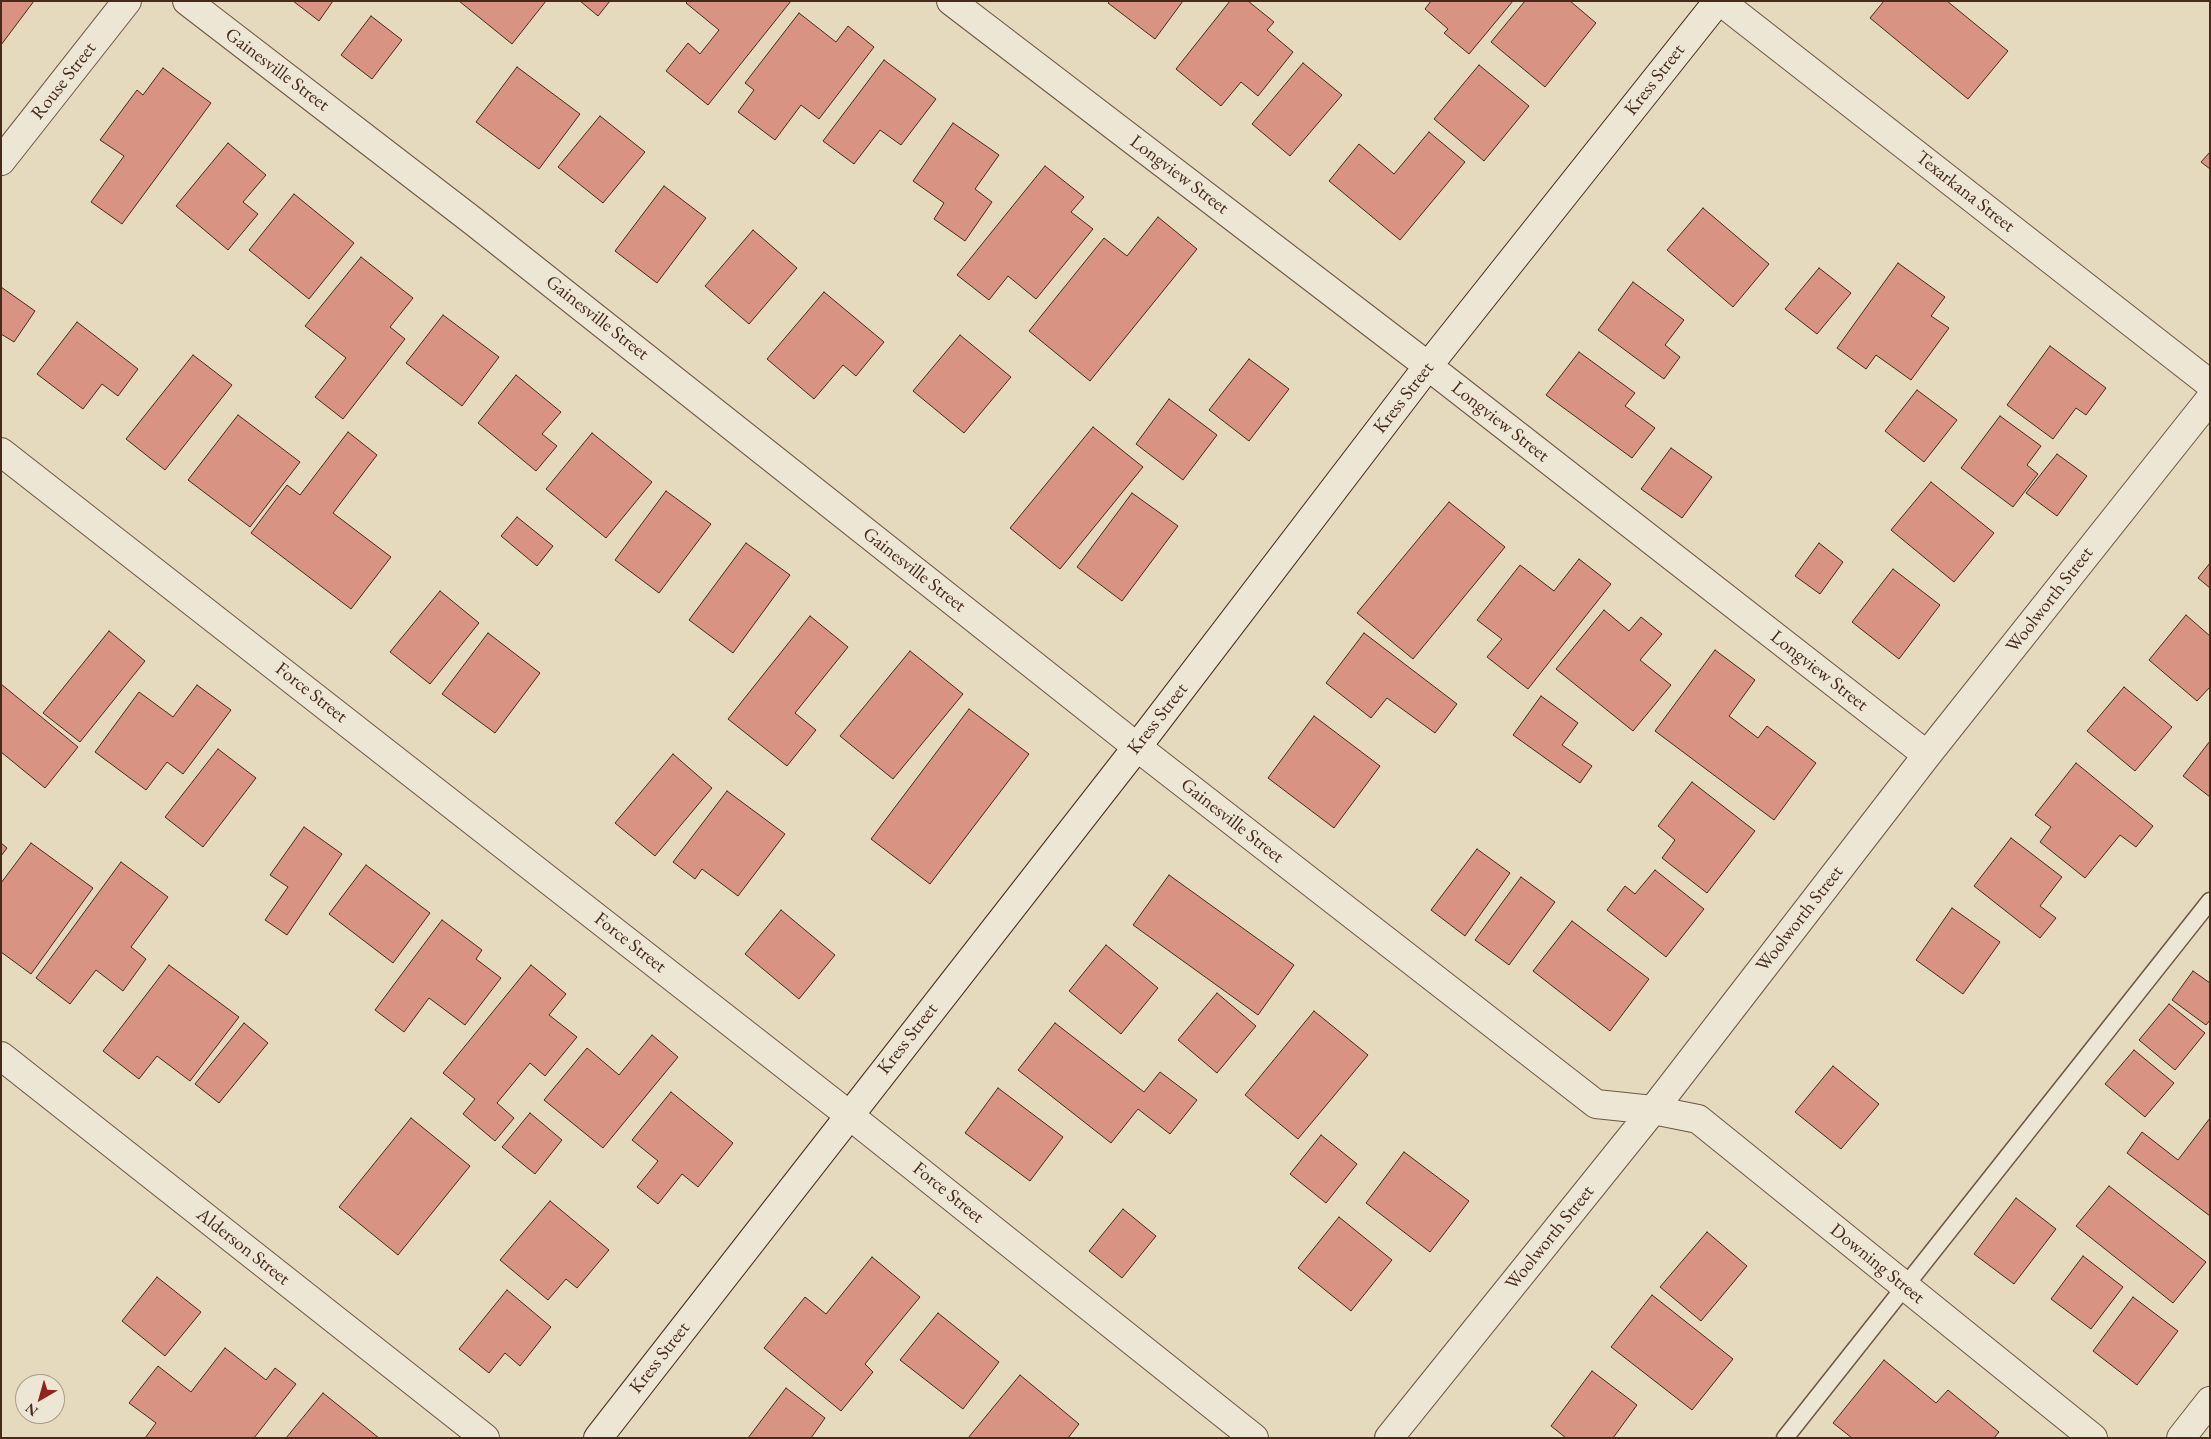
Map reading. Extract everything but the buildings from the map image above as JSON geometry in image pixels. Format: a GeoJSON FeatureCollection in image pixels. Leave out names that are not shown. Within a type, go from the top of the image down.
{"type":"FeatureCollection","features":[{"type":"Feature","properties":{"kind":"street","name":"Rouse Street"},"geometry":{"type":"LineString","coordinates":[[1,161],[127,1]]}},
{"type":"Feature","properties":{"kind":"street","name":"Gainesville Street"},"geometry":{"type":"LineString","coordinates":[[187,1],[474,221],[1137,747],[1596,1104],[1652,1110]]}},
{"type":"Feature","properties":{"kind":"street","name":"Longview Street"},"geometry":{"type":"LineString","coordinates":[[951,1],[1428,366],[1927,755]]}},
{"type":"Feature","properties":{"kind":"street","name":"Kress Street"},"geometry":{"type":"LineString","coordinates":[[598,1438],[1137,747],[1428,366],[1719,1]]}},
{"type":"Feature","properties":{"kind":"street","name":"Texarkana Street"},"geometry":{"type":"LineString","coordinates":[[1719,1],[2210,384]]}},
{"type":"Feature","properties":{"kind":"street","name":"Woolworth Street"},"geometry":{"type":"LineString","coordinates":[[1389,1438],[1652,1110],[1927,755],[2210,399]]}},
{"type":"Feature","properties":{"kind":"street","name":"Force Street"},"geometry":{"type":"LineString","coordinates":[[1,452],[849,1114],[1254,1438]]}},
{"type":"Feature","properties":{"kind":"street","name":"Alderson Street"},"geometry":{"type":"LineString","coordinates":[[1,1056],[485,1438]]}},
{"type":"Feature","properties":{"kind":"street","name":"Downing Street"},"geometry":{"type":"LineString","coordinates":[[1652,1110],[1698,1119],[2093,1438]]}},
{"type":"Feature","properties":{"kind":"street"},"geometry":{"type":"LineString","coordinates":[[2181,1438],[2210,1401]]}},
{"type":"Feature","properties":{"kind":"lane"},"geometry":{"type":"LineString","coordinates":[[1785,1438],[2210,901]]}}]}
